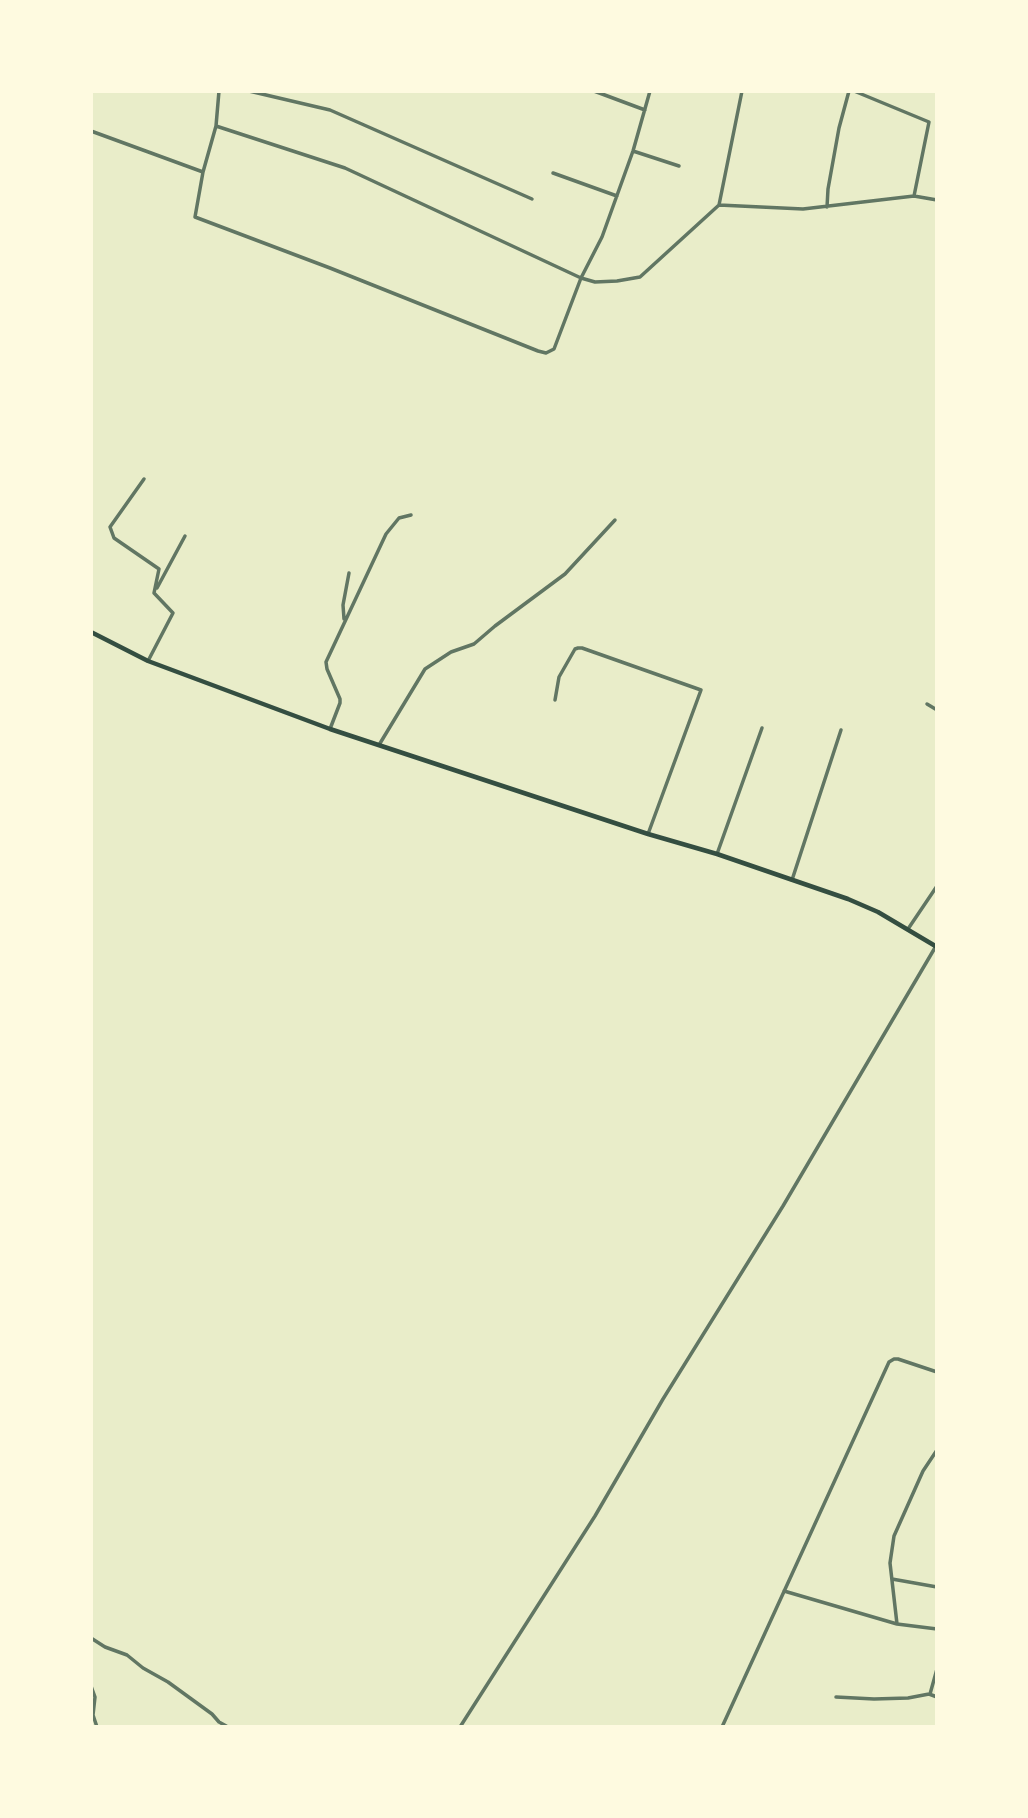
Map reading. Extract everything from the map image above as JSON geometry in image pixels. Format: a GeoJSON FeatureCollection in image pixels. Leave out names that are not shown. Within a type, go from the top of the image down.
{"type":"FeatureCollection","features":[{"type":"Feature","properties":{"kind":"main road"},"geometry":{"type":"LineString","coordinates":[[91,632],[148,661],[330,729],[848,899],[878,912],[937,946]]}},
{"type":"Feature","properties":{"kind":"street"},"geometry":{"type":"LineString","coordinates":[[219,91],[216,126],[203,172],[195,217],[546,353],[554,349],[581,278],[603,237],[633,151],[650,91]]}},
{"type":"Feature","properties":{"kind":"street"},"geometry":{"type":"LineString","coordinates":[[249,91],[330,110],[532,199]]}},
{"type":"Feature","properties":{"kind":"street"},"geometry":{"type":"LineString","coordinates":[[594,91],[645,110]]}},
{"type":"Feature","properties":{"kind":"street"},"geometry":{"type":"LineString","coordinates":[[216,126],[345,168],[581,278],[595,282],[617,281],[640,277],[719,205],[742,91]]}},
{"type":"Feature","properties":{"kind":"street"},"geometry":{"type":"LineString","coordinates":[[827,206],[839,128],[852,91],[928,120],[914,196]]}},
{"type":"Feature","properties":{"kind":"street"},"geometry":{"type":"LineString","coordinates":[[91,131],[203,172]]}},
{"type":"Feature","properties":{"kind":"street"},"geometry":{"type":"LineString","coordinates":[[633,151],[679,166]]}},
{"type":"Feature","properties":{"kind":"street"},"geometry":{"type":"LineString","coordinates":[[553,173],[617,196]]}},
{"type":"Feature","properties":{"kind":"street"},"geometry":{"type":"LineString","coordinates":[[719,205],[803,209],[914,196],[937,200]]}},
{"type":"Feature","properties":{"kind":"street"},"geometry":{"type":"LineString","coordinates":[[144,479],[110,527],[114,538],[159,569],[154,593]]}},
{"type":"Feature","properties":{"kind":"street"},"geometry":{"type":"LineString","coordinates":[[330,729],[340,703],[326,662],[386,534],[399,518],[411,515]]}},
{"type":"Feature","properties":{"kind":"street"},"geometry":{"type":"LineString","coordinates":[[379,745],[425,669],[451,652],[474,645],[565,574],[615,520]]}},
{"type":"Feature","properties":{"kind":"street"},"geometry":{"type":"LineString","coordinates":[[154,593],[185,536]]}},
{"type":"Feature","properties":{"kind":"street"},"geometry":{"type":"LineString","coordinates":[[344,622],[342,605],[349,573]]}},
{"type":"Feature","properties":{"kind":"street"},"geometry":{"type":"LineString","coordinates":[[148,661],[173,613],[154,593]]}},
{"type":"Feature","properties":{"kind":"street"},"geometry":{"type":"LineString","coordinates":[[555,700],[559,677],[578,648],[701,690],[648,834]]}},
{"type":"Feature","properties":{"kind":"street"},"geometry":{"type":"LineString","coordinates":[[927,704],[937,710]]}},
{"type":"Feature","properties":{"kind":"street"},"geometry":{"type":"LineString","coordinates":[[717,854],[762,728]]}},
{"type":"Feature","properties":{"kind":"street"},"geometry":{"type":"LineString","coordinates":[[792,880],[841,730]]}},
{"type":"Feature","properties":{"kind":"street"},"geometry":{"type":"LineString","coordinates":[[908,929],[937,886]]}},
{"type":"Feature","properties":{"kind":"street"},"geometry":{"type":"LineString","coordinates":[[460,1727],[595,1516],[937,946]]}},
{"type":"Feature","properties":{"kind":"street"},"geometry":{"type":"LineString","coordinates":[[722,1727],[889,1362],[898,1359],[937,1372]]}},
{"type":"Feature","properties":{"kind":"street"},"geometry":{"type":"LineString","coordinates":[[897,1625],[890,1563],[894,1536],[923,1471],[937,1451]]}},
{"type":"Feature","properties":{"kind":"street"},"geometry":{"type":"LineString","coordinates":[[892,1579],[937,1587]]}},
{"type":"Feature","properties":{"kind":"street"},"geometry":{"type":"LineString","coordinates":[[784,1591],[897,1625],[937,1629]]}},
{"type":"Feature","properties":{"kind":"street"},"geometry":{"type":"LineString","coordinates":[[91,1638],[105,1647],[127,1655],[228,1727]]}},
{"type":"Feature","properties":{"kind":"street"},"geometry":{"type":"LineString","coordinates":[[929,1695],[937,1669]]}},
{"type":"Feature","properties":{"kind":"street"},"geometry":{"type":"LineString","coordinates":[[91,1686],[95,1697],[93,1715],[97,1727]]}},
{"type":"Feature","properties":{"kind":"street"},"geometry":{"type":"LineString","coordinates":[[836,1697],[937,1697]]}}]}
